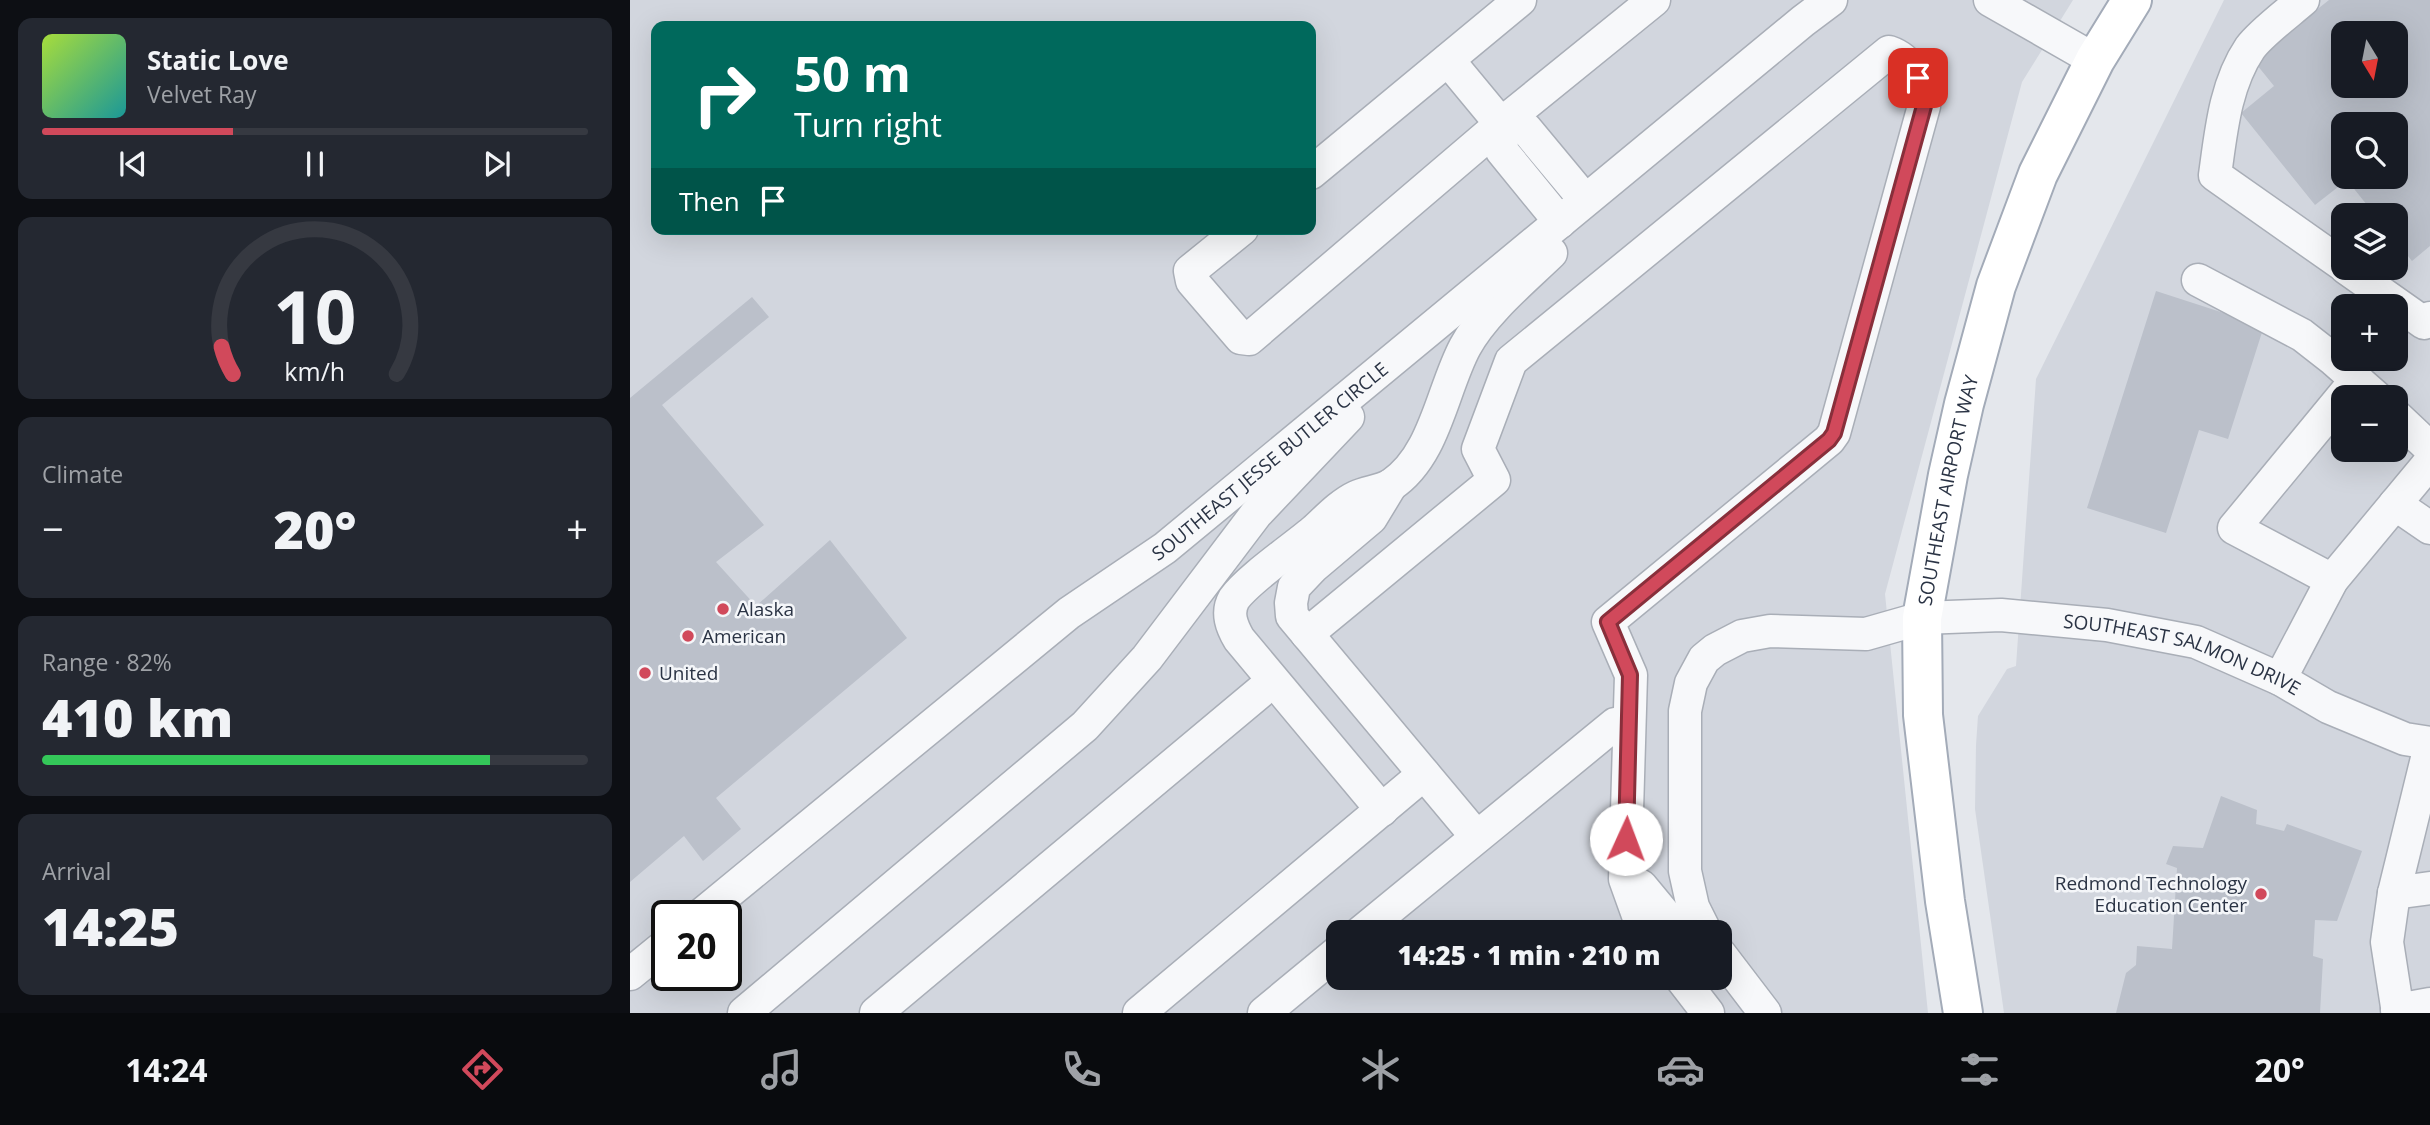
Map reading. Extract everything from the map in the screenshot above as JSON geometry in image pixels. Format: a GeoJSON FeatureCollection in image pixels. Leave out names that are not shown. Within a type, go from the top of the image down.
{"type":"FeatureCollection","features":[{"type":"Feature","properties":{"kind":"main road","name":"SOUTHEAST AIRPORT WAY"},"geometry":{"type":"LineString","coordinates":[[1963,1013],[1945,901],[1923,715],[1922,618],[1948,475],[1996,286],[2038,174],[2095,60],[2133,0]]}},
{"type":"Feature","properties":{"kind":"street"},"geometry":{"type":"LineString","coordinates":[[1316,169],[1520,0]]}},
{"type":"Feature","properties":{"kind":"street"},"geometry":{"type":"LineString","coordinates":[[1235,235],[1190,271],[1192,281],[1241,338],[1249,339],[1501,124],[1654,0]]}},
{"type":"Feature","properties":{"kind":"street","name":"SOUTHEAST JESSE BUTLER CIRCLE"},"geometry":{"type":"LineString","coordinates":[[719,900],[1069,613],[1146,563],[1831,0]]}},
{"type":"Feature","properties":{"kind":"street"},"geometry":{"type":"LineString","coordinates":[[1990,0],[2095,60]]}},
{"type":"Feature","properties":{"kind":"street"},"geometry":{"type":"LineString","coordinates":[[2303,0],[2251,47],[2234,82],[2224,117],[2216,175],[2331,257]]}},
{"type":"Feature","properties":{"kind":"street"},"geometry":{"type":"LineString","coordinates":[[1307,634],[1494,480],[1478,449],[1511,361],[1889,52],[1899,55],[1918,78],[1925,92],[1924,106],[1834,433],[1829,440],[1608,622],[1630,675],[1625,879],[1640,920]]}},
{"type":"Feature","properties":{"kind":"street"},"geometry":{"type":"LineString","coordinates":[[1448,60],[1501,124],[1526,129],[1573,211],[1570,234],[1488,317],[1466,344],[1417,461],[1391,485],[1371,518],[1313,567],[1294,587],[1291,603],[1292,616],[1476,836]]}},
{"type":"Feature","properties":{"kind":"street"},"geometry":{"type":"LineString","coordinates":[[2198,280],[2302,335],[2362,385]]}},
{"type":"Feature","properties":{"kind":"street"},"geometry":{"type":"LineString","coordinates":[[2363,280],[2424,323],[2430,318]]}},
{"type":"Feature","properties":{"kind":"street"},"geometry":{"type":"LineString","coordinates":[[744,1013],[1085,726],[1147,658],[1256,514],[1359,405],[1358,389]]}},
{"type":"Feature","properties":{"kind":"street"},"geometry":{"type":"LineString","coordinates":[[2331,425],[2234,528],[2332,580]]}},
{"type":"Feature","properties":{"kind":"street"},"geometry":{"type":"LineString","coordinates":[[2408,427],[2430,448]]}},
{"type":"Feature","properties":{"kind":"street"},"geometry":{"type":"LineString","coordinates":[[2280,679],[2332,580],[2430,462]]}},
{"type":"Feature","properties":{"kind":"street"},"geometry":{"type":"LineString","coordinates":[[1382,810],[1239,639],[1232,626],[1230,613],[1234,600],[1254,580],[1354,498],[1391,485]]}},
{"type":"Feature","properties":{"kind":"street"},"geometry":{"type":"LineString","coordinates":[[2395,504],[2430,528]]}},
{"type":"Feature","properties":{"kind":"street","name":"SOUTHEAST SALMON DRIVE"},"geometry":{"type":"LineString","coordinates":[[1922,618],[2001,615],[2107,625],[2196,642],[2280,679],[2328,707],[2404,739],[2430,744]]}},
{"type":"Feature","properties":{"kind":"street"},"geometry":{"type":"LineString","coordinates":[[1700,920],[1691,898],[1684,853],[1685,711],[1691,684],[1704,659],[1729,642],[1756,633],[1769,631],[1866,634],[1922,618]]}},
{"type":"Feature","properties":{"kind":"street"},"geometry":{"type":"LineString","coordinates":[[876,1013],[1273,681]]}},
{"type":"Feature","properties":{"kind":"street"},"geometry":{"type":"LineString","coordinates":[[1376,920],[1615,724],[1629,723]]}},
{"type":"Feature","properties":{"kind":"street"},"geometry":{"type":"LineString","coordinates":[[2430,744],[2394,893],[2387,942],[2398,1011],[2430,1004]]}},
{"type":"Feature","properties":{"kind":"street"},"geometry":{"type":"LineString","coordinates":[[1139,1013],[1424,774]]}},
{"type":"Feature","properties":{"kind":"street"},"geometry":{"type":"LineString","coordinates":[[1625,879],[1641,886],[1669,920]]}},
{"type":"Feature","properties":{"kind":"street"},"geometry":{"type":"LineString","coordinates":[[2394,893],[2430,888]]}},
{"type":"Feature","properties":{"kind":"street"},"geometry":{"type":"LineString","coordinates":[[630,974],[651,957]]}},
{"type":"Feature","properties":{"kind":"street"},"geometry":{"type":"LineString","coordinates":[[1264,1013],[1326,962]]}},
{"type":"Feature","properties":{"kind":"street"},"geometry":{"type":"LineString","coordinates":[[1732,970],[1765,1013]]}},
{"type":"Feature","properties":{"kind":"street"},"geometry":{"type":"LineString","coordinates":[[1690,990],[1708,1013]]}},
{"type":"Feature","properties":{"kind":"street"},"geometry":{"type":"LineString","coordinates":[[1727,990],[1746,1013]]}},
{"type":"Feature","properties":{"kind":"shaded area"},"geometry":{"type":"Polygon","coordinates":[[[630,0],[2073,0],[2022,82],[1885,594],[1928,1013],[630,1013],[630,0]]]}},
{"type":"Feature","properties":{"kind":"shaded area"},"geometry":{"type":"Polygon","coordinates":[[[2224,0],[2430,0],[2430,1013],[2004,1013],[1975,809],[1976,745],[1978,716],[2007,669],[2016,666],[2036,379],[2224,0]]]}},
{"type":"Feature","properties":{"kind":"building"},"geometry":{"type":"Polygon","coordinates":[[[2329,0],[2430,0],[2430,246],[2412,261],[2408,256],[2408,203],[2365,203],[2354,189],[2408,189],[2408,112],[2331,112],[2331,189],[2335,189],[2315,205],[2241,113],[2274,86],[2253,60],[2329,0]]]}},
{"type":"Feature","properties":{"kind":"building"},"geometry":{"type":"Polygon","coordinates":[[[2156,291],[2264,326],[2228,439],[2199,430],[2166,533],[2087,508],[2156,291]]]}},
{"type":"Feature","properties":{"kind":"building"},"geometry":{"type":"Polygon","coordinates":[[[752,297],[769,317],[662,405],[764,525],[716,562],[756,606],[830,540],[907,638],[716,798],[741,829],[703,861],[684,836],[630,882],[630,398],[752,297]]]}},
{"type":"Feature","properties":{"kind":"building","name":"Redmond Technology Education Center"},"geometry":{"type":"Polygon","coordinates":[[[2221,796],[2257,810],[2256,824],[2284,831],[2287,824],[2362,851],[2337,921],[2315,920],[2313,956],[2323,959],[2320,1013],[2116,1013],[2126,973],[2136,965],[2137,946],[2172,949],[2177,868],[2166,864],[2173,846],[2203,848],[2221,796]]]}},
{"type":"Feature","properties":{"kind":"place","name":"Alaska"},"geometry":{"type":"Point","coordinates":[723,609]}},
{"type":"Feature","properties":{"kind":"place","name":"American"},"geometry":{"type":"Point","coordinates":[688,636]}},
{"type":"Feature","properties":{"kind":"place","name":"United"},"geometry":{"type":"Point","coordinates":[645,673]}},
{"type":"Feature","properties":{"kind":"place","name":"Redmond Technology Education Center"},"geometry":{"type":"Point","coordinates":[2261,894]}},
{"type":"Feature","properties":{"kind":"route"},"geometry":{"type":"LineString","coordinates":[[1626,839],[1630,675],[1608,622],[1829,440],[1834,433],[1924,106],[1925,92],[1918,78]]}}]}
